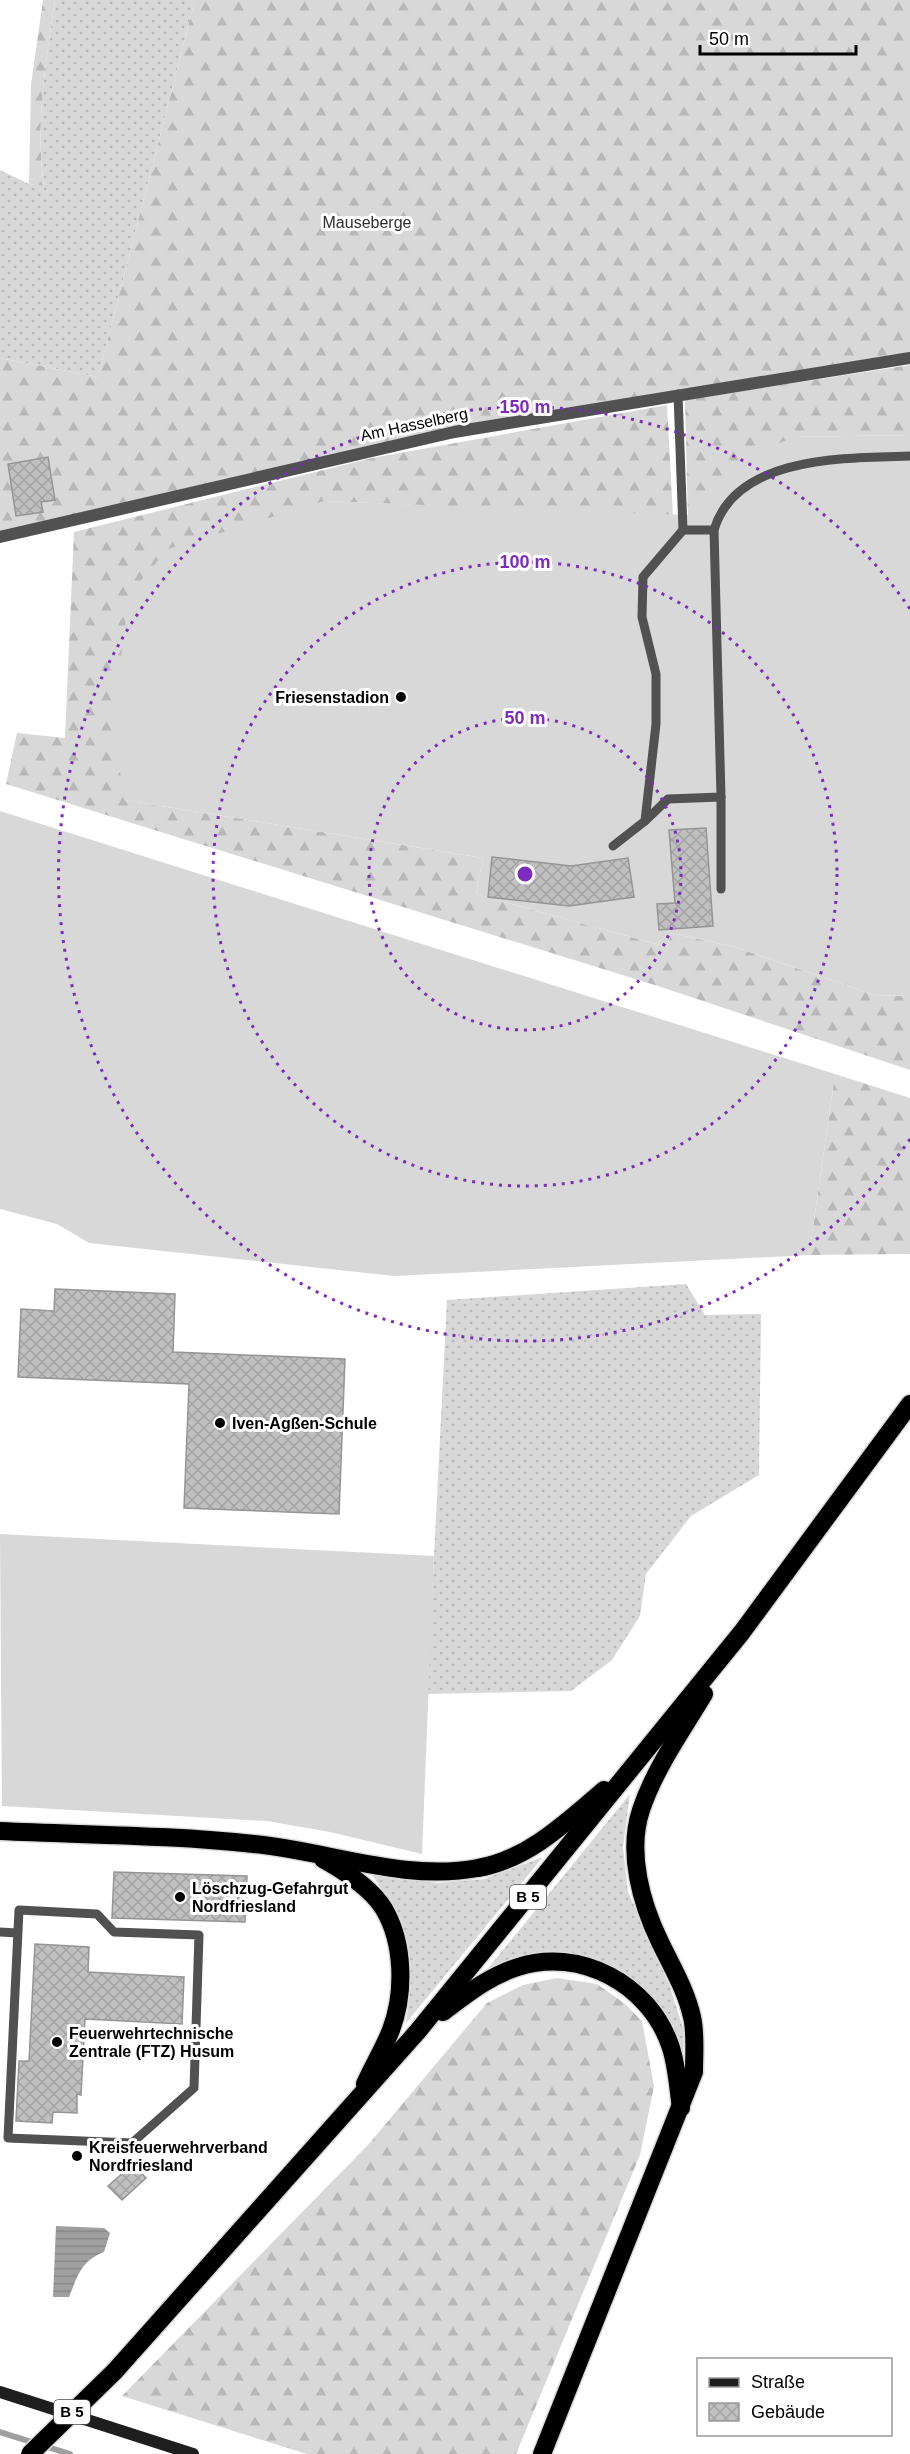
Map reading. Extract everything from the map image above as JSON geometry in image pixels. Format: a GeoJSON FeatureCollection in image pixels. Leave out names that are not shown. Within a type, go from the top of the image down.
{"type":"FeatureCollection","features":[{"type":"Feature","properties":{"kind":"highway","name":"B 5"},"geometry":{"type":"LineString","coordinates":[[30,2454],[115,2371],[354,2106],[418,2031],[742,1632],[910,1404]]}},
{"type":"Feature","properties":{"kind":"highway"},"geometry":{"type":"LineString","coordinates":[[542,2454],[681,2110],[694,2072],[693,2018],[680,1980],[659,1941],[640,1888],[634,1845],[640,1811],[657,1772],[742,1632]]}},
{"type":"Feature","properties":{"kind":"highway"},"geometry":{"type":"LineString","coordinates":[[0,1831],[253,1844],[309,1851],[397,1869],[436,1873],[480,1868],[520,1854],[558,1829],[637,1763]]}},
{"type":"Feature","properties":{"kind":"highway"},"geometry":{"type":"LineString","coordinates":[[309,1851],[348,1874],[383,1908],[397,1945],[401,1983],[392,2029],[354,2106]]}},
{"type":"Feature","properties":{"kind":"highway"},"geometry":{"type":"LineString","coordinates":[[418,2031],[478,1985],[519,1967],[558,1961],[600,1969],[634,1991],[655,2014],[670,2045],[681,2110]]}},
{"type":"Feature","properties":{"kind":"street","name":"Am Hasselberg"},"geometry":{"type":"LineString","coordinates":[[0,537],[385,446],[678,394],[910,358]]}},
{"type":"Feature","properties":{"kind":"street"},"geometry":{"type":"LineString","coordinates":[[0,2392],[193,2454]]}},
{"type":"Feature","properties":{"kind":"lane"},"geometry":{"type":"LineString","coordinates":[[645,821],[656,724],[656,674],[642,617],[644,577],[683,530],[678,394]]}},
{"type":"Feature","properties":{"kind":"lane"},"geometry":{"type":"LineString","coordinates":[[721,889],[722,797],[714,530],[719,513],[750,484],[775,472],[807,462],[910,456]]}},
{"type":"Feature","properties":{"kind":"lane"},"geometry":{"type":"LineString","coordinates":[[683,530],[714,530]]}},
{"type":"Feature","properties":{"kind":"lane"},"geometry":{"type":"LineString","coordinates":[[613,846],[668,799],[722,797]]}},
{"type":"Feature","properties":{"kind":"lane"},"geometry":{"type":"LineString","coordinates":[[19,1910],[97,1914],[114,1932],[199,1935],[194,2088],[132,2142],[8,2138],[17,1933],[19,1910]]}},
{"type":"Feature","properties":{"kind":"lane"},"geometry":{"type":"LineString","coordinates":[[0,1932],[17,1933]]}},
{"type":"Feature","properties":{"kind":"green space"},"geometry":{"type":"Polygon","coordinates":[[[43,0],[55,0],[41,116],[44,186],[29,184],[31,85],[43,0]]]}},
{"type":"Feature","properties":{"kind":"green space"},"geometry":{"type":"Polygon","coordinates":[[[55,0],[195,0],[98,377],[0,358],[0,170],[29,184],[44,186],[41,116],[55,0]]]}},
{"type":"Feature","properties":{"kind":"green space","name":"Mauseberge"},"geometry":{"type":"Polygon","coordinates":[[[195,0],[910,0],[910,355],[640,399],[0,534],[0,358],[98,377],[195,0]]]}},
{"type":"Feature","properties":{"kind":"green space"},"geometry":{"type":"Polygon","coordinates":[[[910,365],[910,435],[793,437],[711,496],[688,523],[685,400],[910,365]]]}},
{"type":"Feature","properties":{"kind":"green space"},"geometry":{"type":"Polygon","coordinates":[[[667,405],[673,516],[324,501],[124,800],[483,858],[476,894],[667,947],[671,933],[735,947],[874,995],[910,996],[910,1070],[658,986],[6,784],[17,733],[65,738],[74,532],[372,458],[667,405]]]}},
{"type":"Feature","properties":{"kind":"green space"},"geometry":{"type":"Polygon","coordinates":[[[910,435],[910,996],[874,995],[735,947],[671,933],[667,947],[476,894],[483,858],[124,800],[113,721],[129,594],[168,549],[324,501],[688,515],[688,522],[736,463],[793,437],[910,435]]]}},
{"type":"Feature","properties":{"kind":"green space"},"geometry":{"type":"Polygon","coordinates":[[[0,811],[835,1074],[809,1255],[394,1276],[89,1243],[57,1224],[0,1209],[0,811]]]}},
{"type":"Feature","properties":{"kind":"green space"},"geometry":{"type":"Polygon","coordinates":[[[835,1074],[910,1098],[910,1254],[809,1255],[835,1074]]]}},
{"type":"Feature","properties":{"kind":"green space"},"geometry":{"type":"Polygon","coordinates":[[[686,1284],[705,1315],[761,1314],[759,1475],[691,1516],[646,1574],[640,1616],[612,1660],[571,1691],[427,1694],[447,1300],[686,1284]]]}},
{"type":"Feature","properties":{"kind":"green space"},"geometry":{"type":"Polygon","coordinates":[[[0,1534],[434,1556],[422,1854],[330,1832],[267,1821],[2,1806],[0,1534]]]}},
{"type":"Feature","properties":{"kind":"green space"},"geometry":{"type":"Polygon","coordinates":[[[630,1794],[623,1847],[628,1892],[669,1984],[684,2031],[683,2060],[668,2020],[658,2004],[632,1978],[616,1968],[575,1955],[545,1953],[516,1958],[486,1971],[630,1794]]]}},
{"type":"Feature","properties":{"kind":"green space"},"geometry":{"type":"Polygon","coordinates":[[[543,1857],[406,2023],[410,1979],[406,1943],[393,1909],[369,1871],[437,1883],[484,1879],[543,1857]]]}},
{"type":"Feature","properties":{"kind":"green space"},"geometry":{"type":"Polygon","coordinates":[[[557,1978],[597,1984],[624,2003],[642,2021],[654,2086],[640,2155],[516,2454],[307,2454],[122,2396],[368,2145],[487,2003],[523,1985],[557,1978]]]}},
{"type":"Feature","properties":{"kind":"shaded area"},"geometry":{"type":"Polygon","coordinates":[[[56,2226],[104,2228],[110,2233],[104,2252],[85,2264],[69,2297],[53,2297],[56,2226]]]}},
{"type":"Feature","properties":{"kind":"building"},"geometry":{"type":"Polygon","coordinates":[[[48,457],[55,500],[41,502],[43,512],[16,516],[8,464],[48,457]]]}},
{"type":"Feature","properties":{"kind":"building"},"geometry":{"type":"Polygon","coordinates":[[[706,828],[713,926],[659,930],[657,904],[675,903],[669,830],[706,828]]]}},
{"type":"Feature","properties":{"kind":"building"},"geometry":{"type":"Polygon","coordinates":[[[492,857],[571,866],[628,858],[634,897],[569,906],[488,897],[492,857]]]}},
{"type":"Feature","properties":{"kind":"building"},"geometry":{"type":"Polygon","coordinates":[[[55,1289],[175,1294],[173,1352],[345,1359],[339,1514],[184,1508],[189,1384],[18,1377],[21,1309],[54,1311],[55,1289]]]}},
{"type":"Feature","properties":{"kind":"building","name":"Löschzug-Gefahrgut Nordfriesland"},"geometry":{"type":"Polygon","coordinates":[[[114,1872],[247,1876],[245,1922],[112,1918],[114,1872]]]}},
{"type":"Feature","properties":{"kind":"building","name":"Feuerwehrtechnische Zentrale (FTZ) Husum"},"geometry":{"type":"Polygon","coordinates":[[[35,1944],[89,1947],[88,1972],[184,1977],[182,2024],[85,2019],[81,2095],[77,2094],[77,2113],[53,2112],[52,2123],[16,2121],[19,2061],[29,2061],[35,1944]]]}},
{"type":"Feature","properties":{"kind":"building"},"geometry":{"type":"Polygon","coordinates":[[[133,2164],[146,2178],[122,2200],[108,2186],[133,2164]]]}},
{"type":"Feature","properties":{"kind":"waterway"},"geometry":{"type":"LineString","coordinates":[[0,2432],[70,2454]]}},
{"type":"Feature","properties":{"kind":"place","name":"Friesenstadion"},"geometry":{"type":"Point","coordinates":[401,697]}},
{"type":"Feature","properties":{"kind":"place","name":"Iven-Agßen-Schule"},"geometry":{"type":"Point","coordinates":[220,1423]}},
{"type":"Feature","properties":{"kind":"place","name":"Löschzug-Gefahrgut Nordfriesland"},"geometry":{"type":"Point","coordinates":[180,1897]}},
{"type":"Feature","properties":{"kind":"place","name":"Feuerwehrtechnische Zentrale (FTZ) Husum"},"geometry":{"type":"Point","coordinates":[57,2042]}},
{"type":"Feature","properties":{"kind":"place","name":"Kreisfeuerwehrverband Nordfriesland"},"geometry":{"type":"Point","coordinates":[77,2156]}}]}
